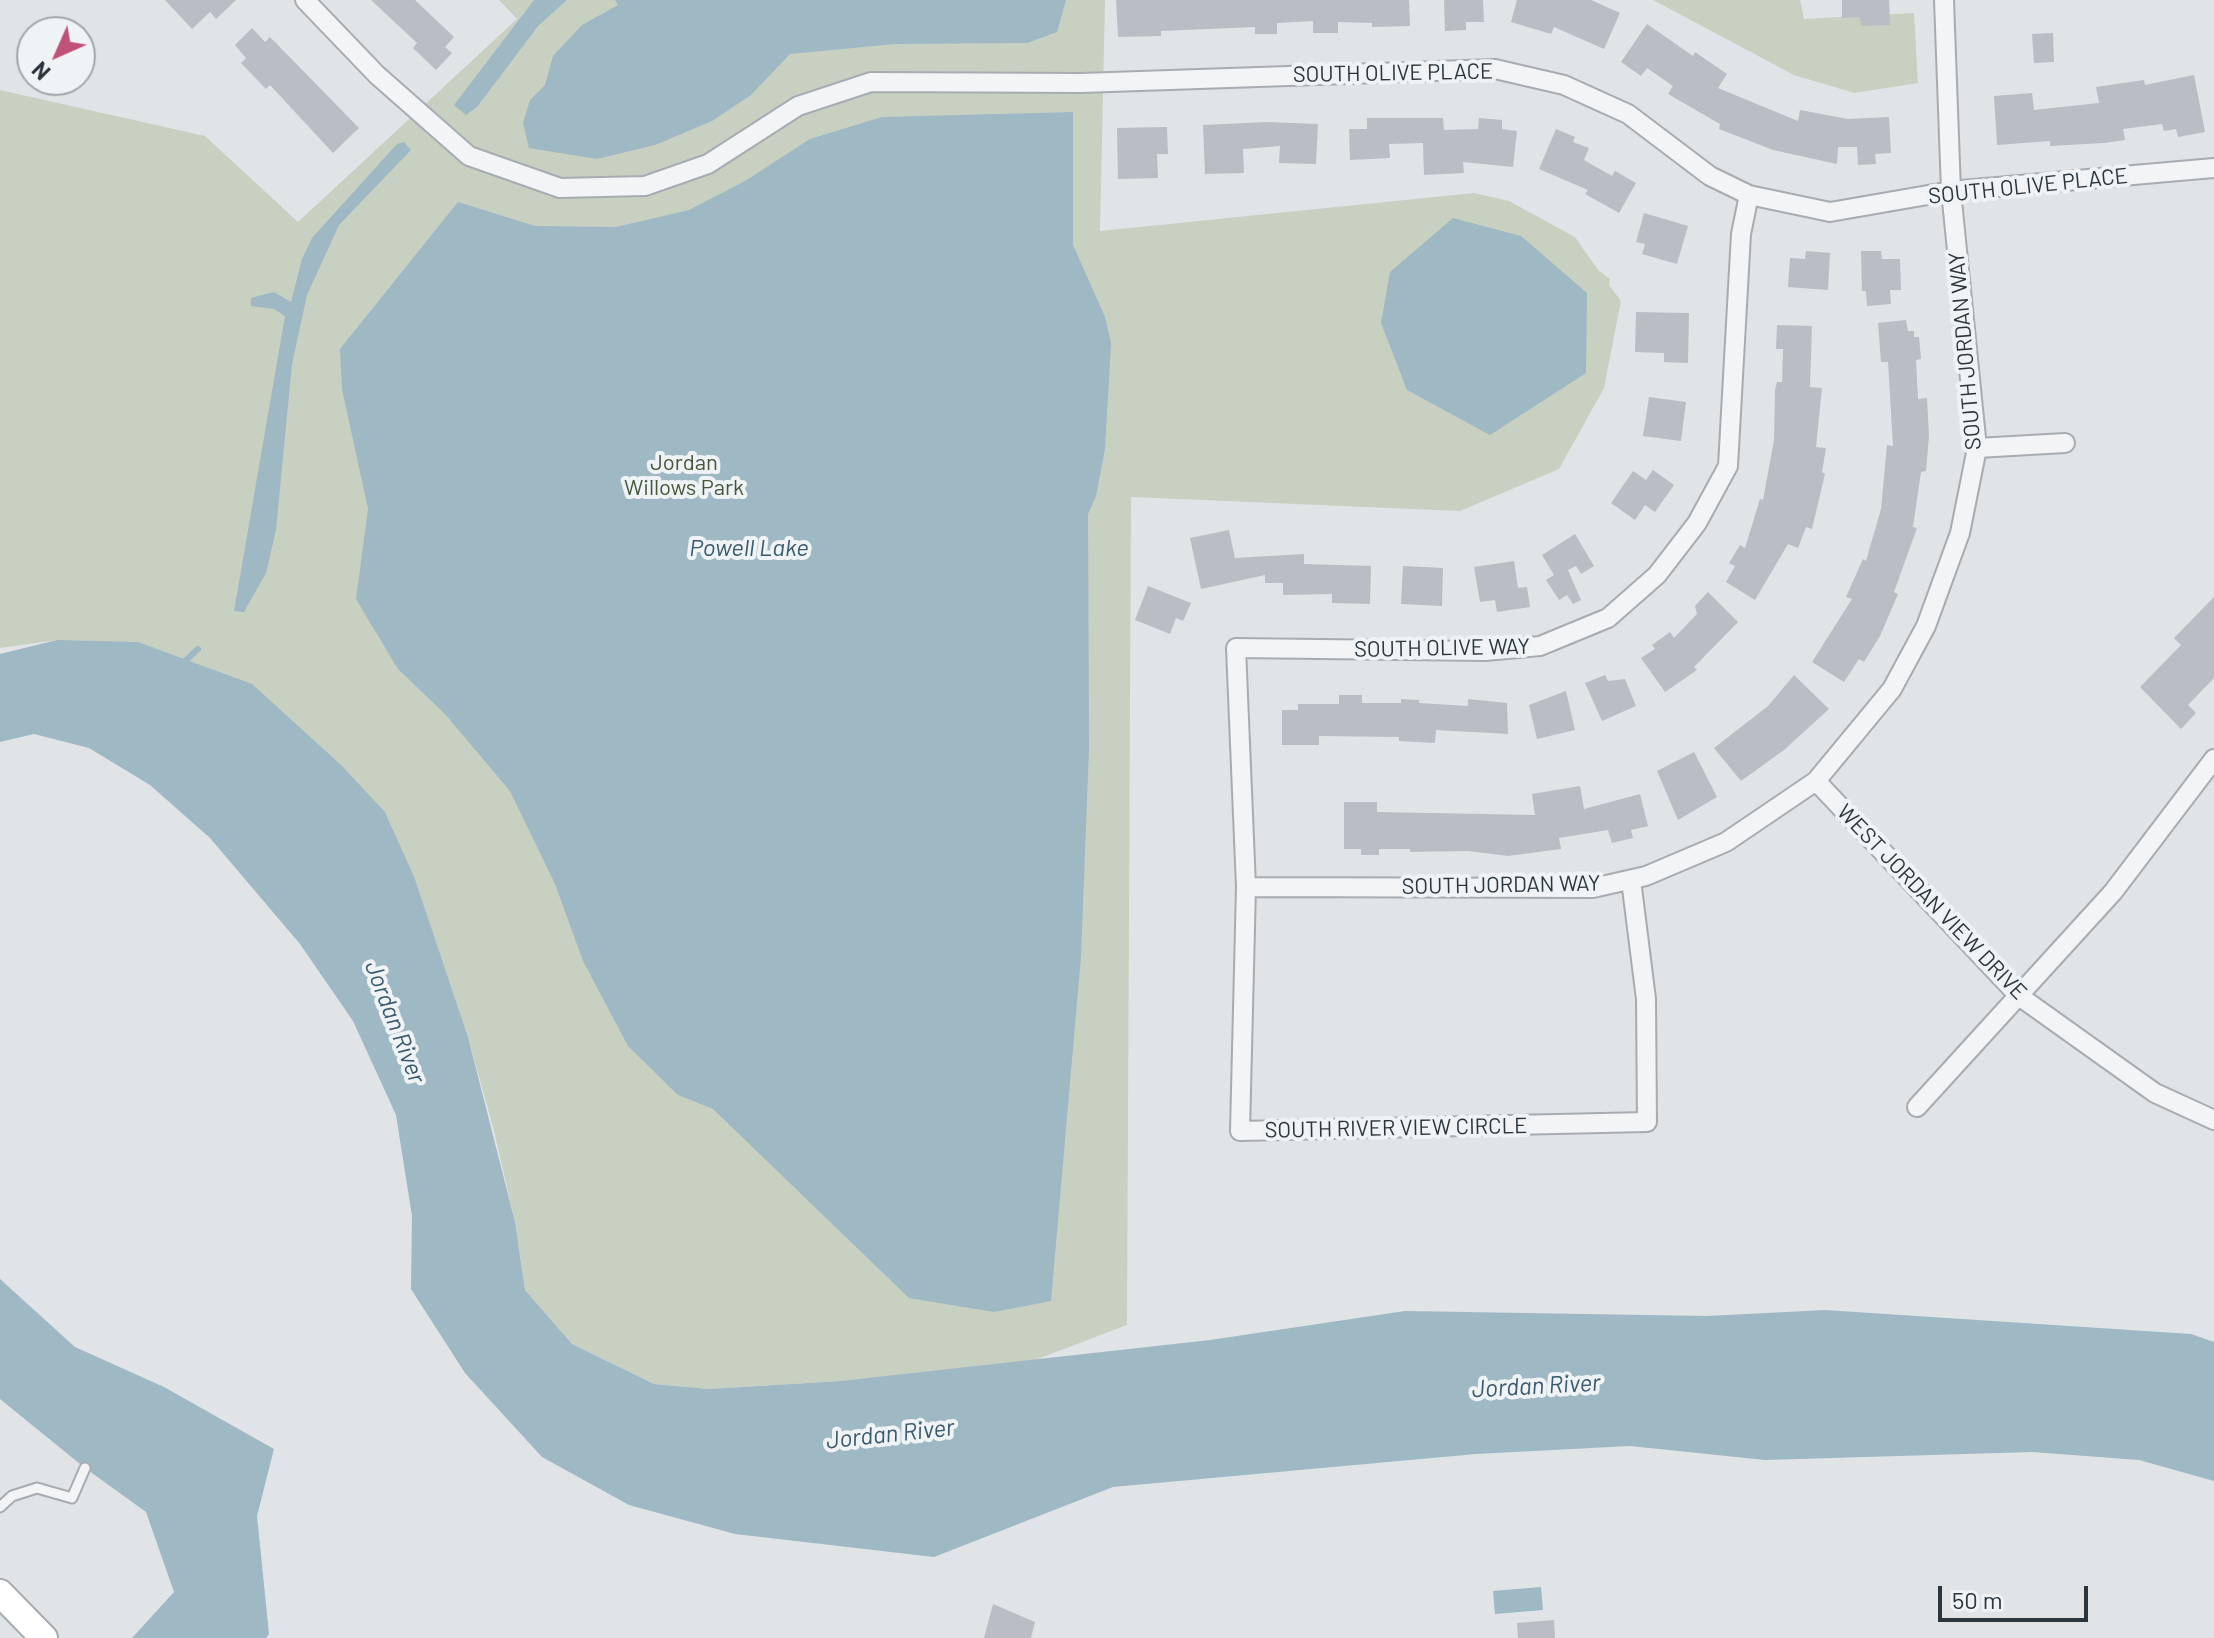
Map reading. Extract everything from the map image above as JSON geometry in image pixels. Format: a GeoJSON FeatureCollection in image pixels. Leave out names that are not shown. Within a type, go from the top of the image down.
{"type":"FeatureCollection","features":[{"type":"Feature","properties":{"kind":"main road"},"geometry":{"type":"LineString","coordinates":[[0,1593],[44,1638]]}},
{"type":"Feature","properties":{"kind":"street","name":"SOUTH OLIVE PLACE"},"geometry":{"type":"LineString","coordinates":[[305,0],[377,75],[469,156],[560,188],[645,186],[708,164],[798,106],[871,82],[1081,83],[1495,69],[1564,85],[1628,114],[1710,176],[1749,195],[1830,212],[1951,191],[2214,168]]}},
{"type":"Feature","properties":{"kind":"street","name":"SOUTH JORDAN WAY"},"geometry":{"type":"LineString","coordinates":[[1246,887],[1593,888],[1631,880],[1726,842],[1816,781],[1892,689],[1926,626],[1960,533],[1977,448],[1951,191],[1944,0]]}},
{"type":"Feature","properties":{"kind":"street","name":"SOUTH OLIVE WAY"},"geometry":{"type":"LineString","coordinates":[[1236,648],[1485,651],[1540,646],[1608,618],[1657,575],[1697,523],[1728,466],[1741,234],[1749,195]]}},
{"type":"Feature","properties":{"kind":"street"},"geometry":{"type":"LineString","coordinates":[[1977,448],[2065,443]]}},
{"type":"Feature","properties":{"kind":"street","name":"SOUTH RIVER VIEW CIRCLE"},"geometry":{"type":"LineString","coordinates":[[1236,648],[1246,887],[1240,1131],[1647,1122],[1646,999],[1631,880]]}},
{"type":"Feature","properties":{"kind":"street"},"geometry":{"type":"LineString","coordinates":[[1917,1107],[2113,892],[2214,759]]}},
{"type":"Feature","properties":{"kind":"street","name":"WEST JORDAN VIEW DRIVE"},"geometry":{"type":"LineString","coordinates":[[1816,781],[2019,996],[2155,1093],[2214,1120]]}},
{"type":"Feature","properties":{"kind":"lane"},"geometry":{"type":"LineString","coordinates":[[0,1507],[12,1496],[37,1488],[72,1498],[85,1468]]}},
{"type":"Feature","properties":{"kind":"green space","name":"Jordan Willows Park"},"geometry":{"type":"Polygon","coordinates":[[[499,0],[1105,0],[1100,231],[1474,193],[1509,201],[1575,237],[1598,270],[1610,279],[1609,285],[1621,301],[1604,388],[1559,469],[1460,511],[1131,497],[1127,1325],[1027,1363],[841,1381],[709,1389],[654,1384],[572,1344],[525,1290],[515,1222],[494,1131],[468,1037],[415,879],[57,640],[0,648],[0,90],[205,136],[298,222],[517,19],[499,0]]]}},
{"type":"Feature","properties":{"kind":"green space"},"geometry":{"type":"Polygon","coordinates":[[[1653,0],[1800,0],[1804,19],[1914,13],[1918,83],[1854,93],[1794,75],[1653,0]]]}},
{"type":"Feature","properties":{"kind":"water"},"geometry":{"type":"Polygon","coordinates":[[[534,0],[567,0],[538,26],[477,107],[466,115],[454,105],[534,0]]]}},
{"type":"Feature","properties":{"kind":"water"},"geometry":{"type":"Polygon","coordinates":[[[615,0],[1066,0],[1057,32],[1027,43],[895,44],[790,54],[751,95],[712,121],[655,145],[597,159],[529,148],[523,123],[530,100],[545,85],[553,56],[582,25],[618,5],[615,0]]]}},
{"type":"Feature","properties":{"kind":"water","name":"Powell Lake"},"geometry":{"type":"Polygon","coordinates":[[[1073,112],[1073,245],[1105,317],[1111,343],[1105,449],[1096,496],[1088,514],[1089,748],[1081,956],[1051,1301],[994,1312],[909,1298],[713,1109],[678,1095],[628,1046],[583,961],[555,884],[510,791],[445,714],[398,669],[356,599],[368,509],[342,389],[340,349],[458,202],[535,226],[616,227],[689,210],[745,181],[810,139],[882,117],[1073,112]]]}},
{"type":"Feature","properties":{"kind":"water"},"geometry":{"type":"Polygon","coordinates":[[[404,142],[411,150],[339,225],[307,295],[292,364],[276,530],[266,573],[244,612],[234,611],[285,316],[274,309],[251,306],[251,298],[274,292],[291,302],[302,259],[312,238],[397,144],[404,142]]]}},
{"type":"Feature","properties":{"kind":"water"},"geometry":{"type":"Polygon","coordinates":[[[1453,218],[1521,236],[1587,293],[1586,373],[1490,435],[1407,390],[1381,323],[1390,272],[1453,218]]]}},
{"type":"Feature","properties":{"kind":"water","name":"Jordan River"},"geometry":{"type":"Polygon","coordinates":[[[57,640],[138,642],[252,684],[341,765],[385,812],[415,879],[468,1037],[515,1222],[525,1290],[572,1344],[654,1384],[709,1389],[841,1381],[1210,1340],[1405,1311],[1707,1316],[1825,1310],[2191,1334],[2214,1342],[2214,1481],[2139,1460],[2032,1452],[1765,1460],[1630,1446],[1476,1454],[1113,1487],[934,1557],[735,1534],[629,1505],[542,1457],[465,1373],[411,1289],[412,1216],[396,1115],[353,1021],[300,944],[210,838],[150,785],[89,748],[34,734],[0,742],[0,654],[57,640]]]}},
{"type":"Feature","properties":{"kind":"water"},"geometry":{"type":"Polygon","coordinates":[[[0,1279],[75,1347],[164,1387],[274,1449],[257,1516],[269,1634],[266,1638],[132,1638],[174,1592],[146,1512],[85,1468],[0,1399],[0,1279]]]}},
{"type":"Feature","properties":{"kind":"water"},"geometry":{"type":"Polygon","coordinates":[[[1541,1587],[1543,1610],[1495,1614],[1493,1591],[1541,1587]]]}},
{"type":"Feature","properties":{"kind":"building"},"geometry":{"type":"Polygon","coordinates":[[[165,0],[236,0],[216,19],[210,12],[192,29],[165,0]]]}},
{"type":"Feature","properties":{"kind":"building"},"geometry":{"type":"Polygon","coordinates":[[[371,0],[415,0],[454,37],[445,47],[452,53],[436,70],[413,48],[417,43],[371,0]]]}},
{"type":"Feature","properties":{"kind":"building"},"geometry":{"type":"Polygon","coordinates":[[[1116,0],[1409,0],[1410,26],[1372,27],[1372,23],[1338,22],[1338,33],[1313,33],[1313,21],[1277,23],[1277,34],[1255,34],[1255,27],[1161,31],[1161,36],[1118,37],[1116,0]]]}},
{"type":"Feature","properties":{"kind":"building"},"geometry":{"type":"Polygon","coordinates":[[[1444,0],[1483,0],[1484,22],[1466,22],[1466,30],[1445,31],[1444,0]]]}},
{"type":"Feature","properties":{"kind":"building"},"geometry":{"type":"Polygon","coordinates":[[[1517,0],[1591,0],[1620,13],[1604,49],[1554,27],[1551,34],[1511,22],[1517,0]]]}},
{"type":"Feature","properties":{"kind":"building"},"geometry":{"type":"Polygon","coordinates":[[[1842,0],[1889,0],[1890,25],[1861,26],[1860,17],[1842,18],[1842,0]]]}},
{"type":"Feature","properties":{"kind":"building"},"geometry":{"type":"Polygon","coordinates":[[[1647,24],[1693,56],[1695,52],[1727,74],[1718,88],[1798,121],[1800,110],[1848,119],[1889,117],[1891,153],[1875,154],[1876,164],[1858,165],[1857,147],[1838,147],[1837,164],[1773,150],[1719,129],[1720,124],[1668,94],[1673,86],[1647,68],[1641,76],[1621,62],[1647,24]]]}},
{"type":"Feature","properties":{"kind":"building"},"geometry":{"type":"Polygon","coordinates":[[[252,28],[265,42],[270,37],[359,128],[333,153],[270,85],[266,89],[241,63],[246,58],[235,45],[252,28]]]}},
{"type":"Feature","properties":{"kind":"building"},"geometry":{"type":"Polygon","coordinates":[[[2053,33],[2054,62],[2034,63],[2032,34],[2053,33]]]}},
{"type":"Feature","properties":{"kind":"building"},"geometry":{"type":"Polygon","coordinates":[[[2194,75],[2205,132],[2178,137],[2176,129],[2164,131],[2162,124],[2123,129],[2125,140],[2104,143],[2050,146],[2050,141],[1997,145],[1994,96],[2032,93],[2034,110],[2099,103],[2096,87],[2144,80],[2145,85],[2194,75]]]}},
{"type":"Feature","properties":{"kind":"building"},"geometry":{"type":"Polygon","coordinates":[[[1367,118],[1443,118],[1444,130],[1478,129],[1479,118],[1502,120],[1502,129],[1517,131],[1513,167],[1463,162],[1464,173],[1424,175],[1423,143],[1389,144],[1390,158],[1350,160],[1349,129],[1367,129],[1367,118]]]}},
{"type":"Feature","properties":{"kind":"building"},"geometry":{"type":"Polygon","coordinates":[[[1267,122],[1318,124],[1316,164],[1279,163],[1280,146],[1243,149],[1244,173],[1205,174],[1203,125],[1267,122]]]}},
{"type":"Feature","properties":{"kind":"building"},"geometry":{"type":"Polygon","coordinates":[[[1167,127],[1168,154],[1157,154],[1158,178],[1118,179],[1117,128],[1167,127]]]}},
{"type":"Feature","properties":{"kind":"building"},"geometry":{"type":"Polygon","coordinates":[[[1556,129],[1575,137],[1573,142],[1589,148],[1584,160],[1612,176],[1615,171],[1636,183],[1619,213],[1585,194],[1588,190],[1539,169],[1556,129]]]}},
{"type":"Feature","properties":{"kind":"building"},"geometry":{"type":"Polygon","coordinates":[[[1644,213],[1688,226],[1677,264],[1642,254],[1645,244],[1636,242],[1644,213]]]}},
{"type":"Feature","properties":{"kind":"building"},"geometry":{"type":"Polygon","coordinates":[[[1806,251],[1830,253],[1828,290],[1788,287],[1790,258],[1805,259],[1806,251]]]}},
{"type":"Feature","properties":{"kind":"building"},"geometry":{"type":"Polygon","coordinates":[[[1861,251],[1881,251],[1882,259],[1900,259],[1901,290],[1890,290],[1891,304],[1867,306],[1866,291],[1862,291],[1861,251]]]}},
{"type":"Feature","properties":{"kind":"building"},"geometry":{"type":"Polygon","coordinates":[[[1636,312],[1689,313],[1688,363],[1664,362],[1664,353],[1635,352],[1636,312]]]}},
{"type":"Feature","properties":{"kind":"building"},"geometry":{"type":"Polygon","coordinates":[[[1906,320],[1908,331],[1914,331],[1914,337],[1919,337],[1921,359],[1916,360],[1918,399],[1927,398],[1929,436],[1926,471],[1921,472],[1913,527],[1917,528],[1894,592],[1898,594],[1880,636],[1864,662],[1859,659],[1844,682],[1812,662],[1852,599],[1846,597],[1863,559],[1866,561],[1881,509],[1887,445],[1893,446],[1888,362],[1881,362],[1878,323],[1906,320]]]}},
{"type":"Feature","properties":{"kind":"building"},"geometry":{"type":"Polygon","coordinates":[[[1777,325],[1812,326],[1810,387],[1822,388],[1816,447],[1826,448],[1822,472],[1825,474],[1812,529],[1806,527],[1798,548],[1788,544],[1755,600],[1726,582],[1735,566],[1729,563],[1740,545],[1745,548],[1760,499],[1763,500],[1774,440],[1775,390],[1777,382],[1782,382],[1783,349],[1776,349],[1777,325]]]}},
{"type":"Feature","properties":{"kind":"building"},"geometry":{"type":"Polygon","coordinates":[[[1649,397],[1686,402],[1681,441],[1643,436],[1649,397]]]}},
{"type":"Feature","properties":{"kind":"building"},"geometry":{"type":"Polygon","coordinates":[[[1653,470],[1674,485],[1655,512],[1645,505],[1635,520],[1611,503],[1633,471],[1646,480],[1653,470]]]}},
{"type":"Feature","properties":{"kind":"building"},"geometry":{"type":"Polygon","coordinates":[[[1229,530],[1235,558],[1304,554],[1304,564],[1371,566],[1370,604],[1332,603],[1332,594],[1283,595],[1283,583],[1265,583],[1265,575],[1201,589],[1190,538],[1229,530]]]}},
{"type":"Feature","properties":{"kind":"building"},"geometry":{"type":"Polygon","coordinates":[[[1575,534],[1594,566],[1581,574],[1576,566],[1568,570],[1581,600],[1573,604],[1567,595],[1559,600],[1546,580],[1554,575],[1542,555],[1575,534]]]}},
{"type":"Feature","properties":{"kind":"building"},"geometry":{"type":"Polygon","coordinates":[[[1514,561],[1518,588],[1527,587],[1530,607],[1497,612],[1495,600],[1480,602],[1474,567],[1514,561]]]}},
{"type":"Feature","properties":{"kind":"building"},"geometry":{"type":"Polygon","coordinates":[[[1403,566],[1443,568],[1442,606],[1401,604],[1403,566]]]}},
{"type":"Feature","properties":{"kind":"building"},"geometry":{"type":"Polygon","coordinates":[[[1148,586],[1191,603],[1183,621],[1176,618],[1170,634],[1135,620],[1148,586]]]}},
{"type":"Feature","properties":{"kind":"building"},"geometry":{"type":"Polygon","coordinates":[[[1708,592],[1738,622],[1694,667],[1697,670],[1665,692],[1641,658],[1655,649],[1652,645],[1670,632],[1674,638],[1697,614],[1695,606],[1708,592]]]}},
{"type":"Feature","properties":{"kind":"building"},"geometry":{"type":"Polygon","coordinates":[[[2214,597],[2214,678],[2188,705],[2196,713],[2181,729],[2140,687],[2181,645],[2174,638],[2214,597]]]}},
{"type":"Feature","properties":{"kind":"building"},"geometry":{"type":"Polygon","coordinates":[[[1605,675],[1608,681],[1625,679],[1636,706],[1602,721],[1585,683],[1605,675]]]}},
{"type":"Feature","properties":{"kind":"building"},"geometry":{"type":"Polygon","coordinates":[[[1794,675],[1829,709],[1784,750],[1741,781],[1714,748],[1768,706],[1794,675]]]}},
{"type":"Feature","properties":{"kind":"building"},"geometry":{"type":"Polygon","coordinates":[[[1566,691],[1575,730],[1537,739],[1529,705],[1566,691]]]}},
{"type":"Feature","properties":{"kind":"building"},"geometry":{"type":"Polygon","coordinates":[[[1339,695],[1362,695],[1362,703],[1401,703],[1401,699],[1468,706],[1468,699],[1507,703],[1508,734],[1436,730],[1435,743],[1399,741],[1399,737],[1319,736],[1319,745],[1282,745],[1282,710],[1298,710],[1298,704],[1339,704],[1339,695]]]}},
{"type":"Feature","properties":{"kind":"building"},"geometry":{"type":"Polygon","coordinates":[[[1694,752],[1717,797],[1678,820],[1657,771],[1694,752]]]}},
{"type":"Feature","properties":{"kind":"building"},"geometry":{"type":"Polygon","coordinates":[[[1580,786],[1584,809],[1640,794],[1648,826],[1631,830],[1633,838],[1612,843],[1608,830],[1559,838],[1561,849],[1508,856],[1468,851],[1410,852],[1410,849],[1379,849],[1379,855],[1361,855],[1361,849],[1344,849],[1344,802],[1377,802],[1377,812],[1535,815],[1532,794],[1580,786]]]}},
{"type":"Feature","properties":{"kind":"building"},"geometry":{"type":"Polygon","coordinates":[[[993,1604],[1035,1622],[1031,1638],[984,1638],[993,1604]]]}},
{"type":"Feature","properties":{"kind":"building"},"geometry":{"type":"Polygon","coordinates":[[[1554,1620],[1555,1638],[1518,1638],[1517,1623],[1554,1620]]]}},
{"type":"Feature","properties":{"kind":"waterway"},"geometry":{"type":"LineString","coordinates":[[183,663],[198,649]]}}]}
